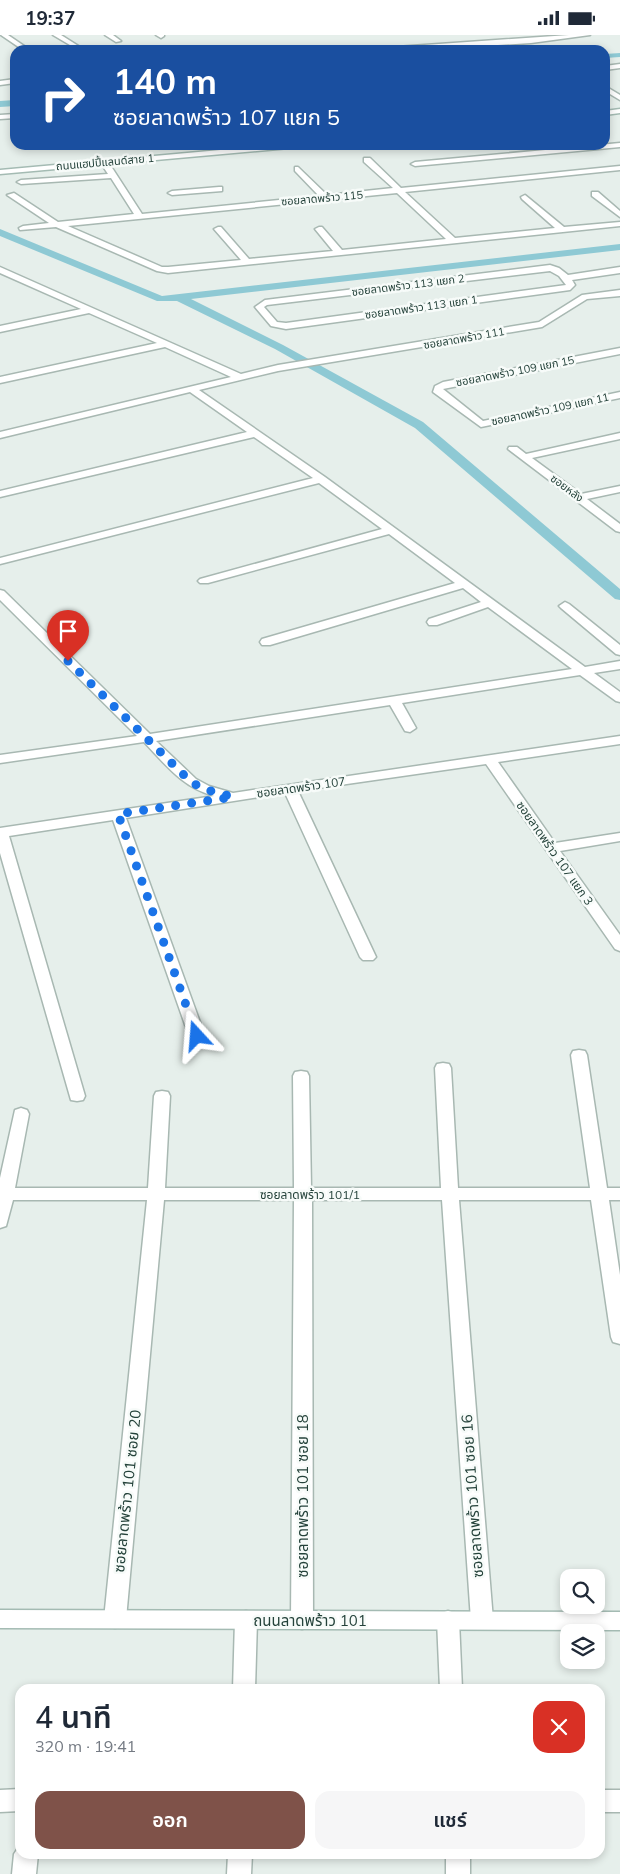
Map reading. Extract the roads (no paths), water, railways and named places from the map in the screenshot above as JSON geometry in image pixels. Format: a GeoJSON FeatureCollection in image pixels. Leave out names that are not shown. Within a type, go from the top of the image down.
{"type":"FeatureCollection","features":[{"type":"Feature","properties":{"kind":"street"},"geometry":{"type":"LineString","coordinates":[[4,35],[19,45]]}},
{"type":"Feature","properties":{"kind":"street"},"geometry":{"type":"LineString","coordinates":[[56,35],[74,45]]}},
{"type":"Feature","properties":{"kind":"street"},"geometry":{"type":"LineString","coordinates":[[108,35],[118,41]]}},
{"type":"Feature","properties":{"kind":"street"},"geometry":{"type":"LineString","coordinates":[[468,45],[536,41],[587,35]]}},
{"type":"Feature","properties":{"kind":"street","name":"ถนนแฮปปี้แลนด์สาย 1"},"geometry":{"type":"LineString","coordinates":[[0,170],[104,163],[218,150]]}},
{"type":"Feature","properties":{"kind":"street"},"geometry":{"type":"LineString","coordinates":[[415,164],[566,150]]}},
{"type":"Feature","properties":{"kind":"street","name":"ถนนแฮปปี้แลนด์สาย 1"},"geometry":{"type":"LineString","coordinates":[[0,170],[201,152]]}},
{"type":"Feature","properties":{"kind":"street"},"geometry":{"type":"LineString","coordinates":[[367,160],[454,242]]}},
{"type":"Feature","properties":{"kind":"street"},"geometry":{"type":"LineString","coordinates":[[104,163],[139,216]]}},
{"type":"Feature","properties":{"kind":"street","name":"ซอยลาดพร้าว 115"},"geometry":{"type":"LineString","coordinates":[[23,227],[139,216],[223,194],[324,197],[620,168]]}},
{"type":"Feature","properties":{"kind":"street"},"geometry":{"type":"LineString","coordinates":[[298,169],[324,197]]}},
{"type":"Feature","properties":{"kind":"street"},"geometry":{"type":"LineString","coordinates":[[22,182],[113,176]]}},
{"type":"Feature","properties":{"kind":"street"},"geometry":{"type":"LineString","coordinates":[[172,193],[223,194]]}},
{"type":"Feature","properties":{"kind":"street"},"geometry":{"type":"LineString","coordinates":[[595,194],[620,215]]}},
{"type":"Feature","properties":{"kind":"street"},"geometry":{"type":"LineString","coordinates":[[525,197],[562,230]]}},
{"type":"Feature","properties":{"kind":"street"},"geometry":{"type":"LineString","coordinates":[[9,199],[20,201],[56,224],[160,269],[176,270],[620,224]]}},
{"type":"Feature","properties":{"kind":"street"},"geometry":{"type":"LineString","coordinates":[[218,229],[247,263]]}},
{"type":"Feature","properties":{"kind":"street"},"geometry":{"type":"LineString","coordinates":[[319,229],[340,253]]}},
{"type":"Feature","properties":{"kind":"street","name":"ซอยลาดพร้าว 113 แยก 2"},"geometry":{"type":"LineString","coordinates":[[265,315],[259,307],[265,303],[550,268],[556,269],[565,278]]}},
{"type":"Feature","properties":{"kind":"street"},"geometry":{"type":"LineString","coordinates":[[0,270],[242,378]]}},
{"type":"Feature","properties":{"kind":"street"},"geometry":{"type":"LineString","coordinates":[[565,278],[620,271]]}},
{"type":"Feature","properties":{"kind":"street","name":"ซอยลาดพร้าว 113 แยก 1"},"geometry":{"type":"LineString","coordinates":[[265,315],[274,324],[286,326],[570,287],[571,285],[565,278]]}},
{"type":"Feature","properties":{"kind":"street","name":"ซอยลาดพร้าว 111"},"geometry":{"type":"LineString","coordinates":[[0,435],[300,365],[542,324],[585,297],[620,293]]}},
{"type":"Feature","properties":{"kind":"street"},"geometry":{"type":"LineString","coordinates":[[0,329],[90,310]]}},
{"type":"Feature","properties":{"kind":"street"},"geometry":{"type":"LineString","coordinates":[[0,380],[167,344]]}},
{"type":"Feature","properties":{"kind":"street","name":"ซอยลาดพร้าว 109 แยก 15"},"geometry":{"type":"LineString","coordinates":[[457,406],[438,392],[438,388],[443,385],[620,351]]}},
{"type":"Feature","properties":{"kind":"street"},"geometry":{"type":"LineString","coordinates":[[193,390],[254,434],[322,479],[488,603],[620,698]]}},
{"type":"Feature","properties":{"kind":"street","name":"ซอยลาดพร้าว 109 แยก 11"},"geometry":{"type":"LineString","coordinates":[[457,406],[481,424],[620,395]]}},
{"type":"Feature","properties":{"kind":"street"},"geometry":{"type":"LineString","coordinates":[[0,494],[254,434]]}},
{"type":"Feature","properties":{"kind":"street"},"geometry":{"type":"LineString","coordinates":[[525,457],[620,437]]}},
{"type":"Feature","properties":{"kind":"street","name":"ซอยหลัง"},"geometry":{"type":"LineString","coordinates":[[513,449],[620,529]]}},
{"type":"Feature","properties":{"kind":"street"},"geometry":{"type":"LineString","coordinates":[[0,561],[322,479]]}},
{"type":"Feature","properties":{"kind":"street"},"geometry":{"type":"LineString","coordinates":[[579,498],[620,489]]}},
{"type":"Feature","properties":{"kind":"street"},"geometry":{"type":"LineString","coordinates":[[204,581],[390,530]]}},
{"type":"Feature","properties":{"kind":"street"},"geometry":{"type":"LineString","coordinates":[[266,642],[464,584]]}},
{"type":"Feature","properties":{"kind":"street","name":"ซอยลาดพร้าว 107"},"geometry":{"type":"LineString","coordinates":[[0,593],[144,738],[191,782],[204,789],[233,797],[490,761],[620,740]]}},
{"type":"Feature","properties":{"kind":"street"},"geometry":{"type":"LineString","coordinates":[[433,622],[488,603]]}},
{"type":"Feature","properties":{"kind":"street"},"geometry":{"type":"LineString","coordinates":[[565,606],[620,651]]}},
{"type":"Feature","properties":{"kind":"street"},"geometry":{"type":"LineString","coordinates":[[0,759],[620,665]]}},
{"type":"Feature","properties":{"kind":"street"},"geometry":{"type":"LineString","coordinates":[[394,700],[410,728]]}},
{"type":"Feature","properties":{"kind":"street","name":"ซอยลาดพร้าว 107 แยก 3"},"geometry":{"type":"LineString","coordinates":[[490,761],[620,946]]}},
{"type":"Feature","properties":{"kind":"street"},"geometry":{"type":"LineString","coordinates":[[290,789],[368,957]]}},
{"type":"Feature","properties":{"kind":"street"},"geometry":{"type":"LineString","coordinates":[[77,1096],[0,833],[233,797]]}},
{"type":"Feature","properties":{"kind":"street"},"geometry":{"type":"LineString","coordinates":[[118,814],[197,1036]]}},
{"type":"Feature","properties":{"kind":"street"},"geometry":{"type":"LineString","coordinates":[[551,848],[620,837]]}},
{"type":"Feature","properties":{"kind":"street"},"geometry":{"type":"LineString","coordinates":[[579,1055],[620,1337]]}},
{"type":"Feature","properties":{"kind":"street","name":"ซอยลาดพร้าว 101 ซอย 16"},"geometry":{"type":"LineString","coordinates":[[443,1068],[450,1194],[482,1621]]}},
{"type":"Feature","properties":{"kind":"street","name":"ซอยลาดพร้าว 101 ซอย 18"},"geometry":{"type":"LineString","coordinates":[[300,1076],[303,1194],[302,1620]]}},
{"type":"Feature","properties":{"kind":"street","name":"ซอยลาดพร้าว 101 ซอย 20"},"geometry":{"type":"LineString","coordinates":[[114,1619],[156,1194],[162,1096]]}},
{"type":"Feature","properties":{"kind":"street"},"geometry":{"type":"LineString","coordinates":[[0,1222],[3,1194],[21,1114]]}},
{"type":"Feature","properties":{"kind":"street","name":"ซอยลาดพร้าว 101/1"},"geometry":{"type":"LineString","coordinates":[[3,1194],[620,1194]]}},
{"type":"Feature","properties":{"kind":"street","name":"ถนนลาดพร้าว 101"},"geometry":{"type":"LineString","coordinates":[[0,1619],[620,1621]]}},
{"type":"Feature","properties":{"kind":"street"},"geometry":{"type":"LineString","coordinates":[[244,1684],[246,1619]]}},
{"type":"Feature","properties":{"kind":"street"},"geometry":{"type":"LineString","coordinates":[[448,1620],[451,1684]]}},
{"type":"Feature","properties":{"kind":"street"},"geometry":{"type":"LineString","coordinates":[[0,1801],[15,1801]]}},
{"type":"Feature","properties":{"kind":"street"},"geometry":{"type":"LineString","coordinates":[[605,1801],[620,1801]]}},
{"type":"Feature","properties":{"kind":"street"},"geometry":{"type":"LineString","coordinates":[[24,1874],[26,1859]]}},
{"type":"Feature","properties":{"kind":"street"},"geometry":{"type":"LineString","coordinates":[[239,1874],[240,1859]]}},
{"type":"Feature","properties":{"kind":"street"},"geometry":{"type":"LineString","coordinates":[[458,1859],[458,1874]]}},
{"type":"Feature","properties":{"kind":"waterway"},"geometry":{"type":"LineString","coordinates":[[610,56],[620,55]]}},
{"type":"Feature","properties":{"kind":"waterway"},"geometry":{"type":"LineString","coordinates":[[0,104],[10,103]]}},
{"type":"Feature","properties":{"kind":"waterway"},"geometry":{"type":"LineString","coordinates":[[0,232],[161,299],[178,297]]}},
{"type":"Feature","properties":{"kind":"waterway"},"geometry":{"type":"LineString","coordinates":[[178,297],[620,247]]}},
{"type":"Feature","properties":{"kind":"waterway"},"geometry":{"type":"LineString","coordinates":[[178,297],[279,347],[419,425],[620,596]]}}]}
